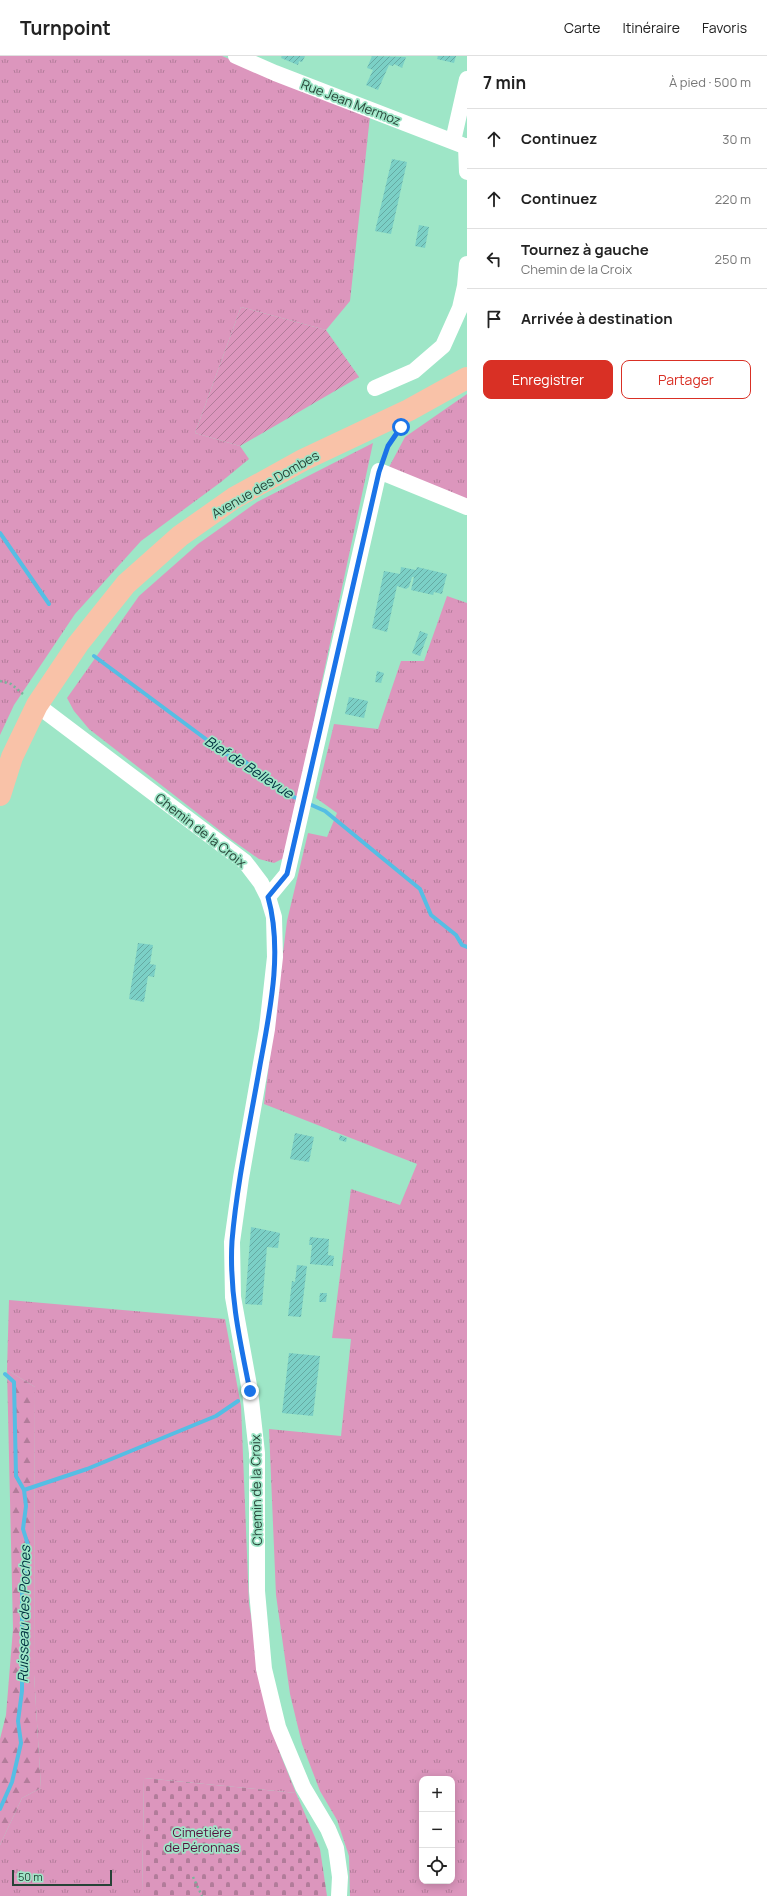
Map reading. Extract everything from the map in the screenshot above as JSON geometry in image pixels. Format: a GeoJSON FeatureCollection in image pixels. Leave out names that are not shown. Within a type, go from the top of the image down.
{"type":"FeatureCollection","features":[{"type":"Feature","properties":{"kind":"main road","name":"Avenue des Dombes"},"geometry":{"type":"LineString","coordinates":[[0,795],[12,757],[37,706],[78,644],[126,584],[180,536],[234,498],[303,460],[409,410],[467,378]]}},
{"type":"Feature","properties":{"kind":"street","name":"Rue Jean Mermoz"},"geometry":{"type":"LineString","coordinates":[[236,56],[275,73],[462,145]]}},
{"type":"Feature","properties":{"kind":"street"},"geometry":{"type":"LineString","coordinates":[[467,79],[462,145],[467,172]]}},
{"type":"Feature","properties":{"kind":"street"},"geometry":{"type":"LineString","coordinates":[[375,388],[414,371],[443,346],[460,308],[466,286],[467,264]]}},
{"type":"Feature","properties":{"kind":"street"},"geometry":{"type":"LineString","coordinates":[[268,897],[287,874],[379,472],[467,507]]}},
{"type":"Feature","properties":{"kind":"street","name":"Chemin de la Croix"},"geometry":{"type":"LineString","coordinates":[[37,706],[245,862],[261,883],[268,897],[274,917],[275,957],[267,1029],[241,1178],[232,1242],[233,1297],[250,1391],[257,1453],[257,1591],[264,1669],[278,1727],[303,1787],[328,1829],[336,1848],[340,1877],[339,1896]]}},
{"type":"Feature","properties":{"kind":"path"},"geometry":{"type":"LineString","coordinates":[[379,472],[388,446],[397,433]]}},
{"type":"Feature","properties":{"kind":"path"},"geometry":{"type":"LineString","coordinates":[[0,681],[11,684],[37,706]]}},
{"type":"Feature","properties":{"kind":"path"},"geometry":{"type":"LineString","coordinates":[[193,1877],[202,1896]]}},
{"type":"Feature","properties":{"kind":"green space"},"geometry":{"type":"Polygon","coordinates":[[[0,56],[222,56],[370,116],[350,301],[326,330],[241,307],[195,433],[240,446],[249,459],[221,482],[141,541],[75,614],[14,705],[0,735],[0,56]]]}},
{"type":"Feature","properties":{"kind":"green space"},"geometry":{"type":"Polygon","coordinates":[[[241,307],[326,330],[359,377],[240,446],[195,433],[241,307]]]}},
{"type":"Feature","properties":{"kind":"green space"},"geometry":{"type":"Polygon","coordinates":[[[467,394],[467,501],[388,469],[405,437],[467,394]]]}},
{"type":"Feature","properties":{"kind":"green space"},"geometry":{"type":"Polygon","coordinates":[[[373,443],[317,704],[296,824],[286,857],[274,863],[259,859],[232,840],[89,729],[74,711],[67,698],[139,596],[198,544],[257,502],[373,443]]]}},
{"type":"Feature","properties":{"kind":"green space"},"geometry":{"type":"Polygon","coordinates":[[[447,596],[467,603],[467,1896],[350,1896],[349,1856],[337,1820],[320,1791],[302,1744],[290,1694],[276,1595],[269,1429],[341,1436],[351,1339],[332,1338],[351,1189],[400,1205],[417,1164],[264,1104],[287,921],[308,833],[327,837],[337,813],[316,798],[334,724],[378,729],[401,661],[424,661],[447,596]]]}},
{"type":"Feature","properties":{"kind":"green space"},"geometry":{"type":"Polygon","coordinates":[[[9,1300],[225,1319],[241,1406],[249,1604],[266,1706],[281,1756],[296,1793],[144,1778],[142,1896],[0,1896],[0,1845],[22,1798],[41,1788],[34,1674],[35,1387],[7,1370],[9,1300]]]}},
{"type":"Feature","properties":{"kind":"green space"},"geometry":{"type":"Polygon","coordinates":[[[7,1370],[35,1387],[34,1674],[41,1788],[22,1798],[0,1845],[0,1739],[6,1715],[13,1629],[7,1370]]]}},
{"type":"Feature","properties":{"kind":"green space","name":"Cimetière de Péronnas"},"geometry":{"type":"Polygon","coordinates":[[[144,1778],[296,1793],[320,1849],[327,1896],[142,1896],[144,1778]]]}},
{"type":"Feature","properties":{"kind":"building"},"geometry":{"type":"Polygon","coordinates":[[[282,56],[305,56],[302,62],[299,61],[298,65],[281,58],[282,56]]]}},
{"type":"Feature","properties":{"kind":"building"},"geometry":{"type":"Polygon","coordinates":[[[372,56],[406,57],[402,68],[394,64],[393,66],[389,65],[378,90],[366,85],[373,70],[367,68],[372,56]]]}},
{"type":"Feature","properties":{"kind":"building"},"geometry":{"type":"Polygon","coordinates":[[[438,56],[456,56],[454,63],[437,59],[438,56]]]}},
{"type":"Feature","properties":{"kind":"building"},"geometry":{"type":"Polygon","coordinates":[[[392,159],[407,162],[391,234],[375,231],[392,159]]]}},
{"type":"Feature","properties":{"kind":"building"},"geometry":{"type":"Polygon","coordinates":[[[419,225],[429,227],[425,248],[415,246],[419,225]]]}},
{"type":"Feature","properties":{"kind":"building"},"geometry":{"type":"Polygon","coordinates":[[[401,567],[416,570],[417,567],[447,574],[442,594],[434,592],[433,595],[411,590],[414,577],[412,577],[409,587],[406,589],[397,586],[387,632],[372,628],[384,571],[400,574],[401,567]]]}},
{"type":"Feature","properties":{"kind":"building"},"geometry":{"type":"Polygon","coordinates":[[[420,631],[428,634],[420,656],[412,653],[420,631]]]}},
{"type":"Feature","properties":{"kind":"building"},"geometry":{"type":"Polygon","coordinates":[[[377,671],[384,673],[381,683],[375,682],[377,671]]]}},
{"type":"Feature","properties":{"kind":"building"},"geometry":{"type":"Polygon","coordinates":[[[349,697],[368,701],[364,718],[345,714],[349,697]]]}},
{"type":"Feature","properties":{"kind":"building"},"geometry":{"type":"Polygon","coordinates":[[[138,943],[153,945],[150,964],[156,965],[154,977],[148,976],[144,1002],[129,999],[138,943]]]}},
{"type":"Feature","properties":{"kind":"building"},"geometry":{"type":"Polygon","coordinates":[[[295,1133],[314,1137],[309,1162],[290,1159],[295,1133]]]}},
{"type":"Feature","properties":{"kind":"building"},"geometry":{"type":"Polygon","coordinates":[[[340,1135],[347,1138],[346,1142],[339,1140],[340,1135]]]}},
{"type":"Feature","properties":{"kind":"building"},"geometry":{"type":"Polygon","coordinates":[[[251,1227],[280,1233],[278,1248],[267,1247],[262,1305],[245,1304],[251,1227]]]}},
{"type":"Feature","properties":{"kind":"building"},"geometry":{"type":"Polygon","coordinates":[[[310,1237],[329,1239],[328,1255],[334,1256],[333,1266],[310,1264],[312,1245],[309,1245],[310,1237]]]}},
{"type":"Feature","properties":{"kind":"building"},"geometry":{"type":"Polygon","coordinates":[[[297,1265],[307,1266],[301,1317],[288,1316],[292,1281],[295,1282],[297,1265]]]}},
{"type":"Feature","properties":{"kind":"building"},"geometry":{"type":"Polygon","coordinates":[[[320,1293],[327,1293],[326,1302],[319,1302],[320,1293]]]}},
{"type":"Feature","properties":{"kind":"building"},"geometry":{"type":"Polygon","coordinates":[[[289,1353],[320,1356],[313,1416],[282,1413],[289,1353]]]}},
{"type":"Feature","properties":{"kind":"waterway","name":"Bief de Bellevue"},"geometry":{"type":"LineString","coordinates":[[0,533],[49,604]]}},
{"type":"Feature","properties":{"kind":"waterway","name":"Bief de Bellevue"},"geometry":{"type":"LineString","coordinates":[[94,656],[226,754],[243,760],[284,793],[301,800]]}},
{"type":"Feature","properties":{"kind":"waterway","name":"Bief de Bellevue"},"geometry":{"type":"LineString","coordinates":[[307,803],[325,811],[420,889],[431,915],[456,935],[462,945],[467,947]]}},
{"type":"Feature","properties":{"kind":"waterway","name":"Ruisseau des Poches"},"geometry":{"type":"LineString","coordinates":[[0,1809],[12,1782],[21,1743],[18,1721],[22,1691],[22,1587],[28,1545],[23,1529],[26,1506],[24,1490],[16,1476],[14,1382],[5,1374]]}},
{"type":"Feature","properties":{"kind":"waterway"},"geometry":{"type":"LineString","coordinates":[[24,1490],[87,1469],[216,1416],[238,1401]]}},
{"type":"Feature","properties":{"kind":"route"},"geometry":{"type":"LineString","coordinates":[[250,1391],[233,1297],[232,1242],[241,1178],[267,1029],[275,957],[274,917],[268,897],[287,874],[379,472],[388,446],[401,427]]}}]}
